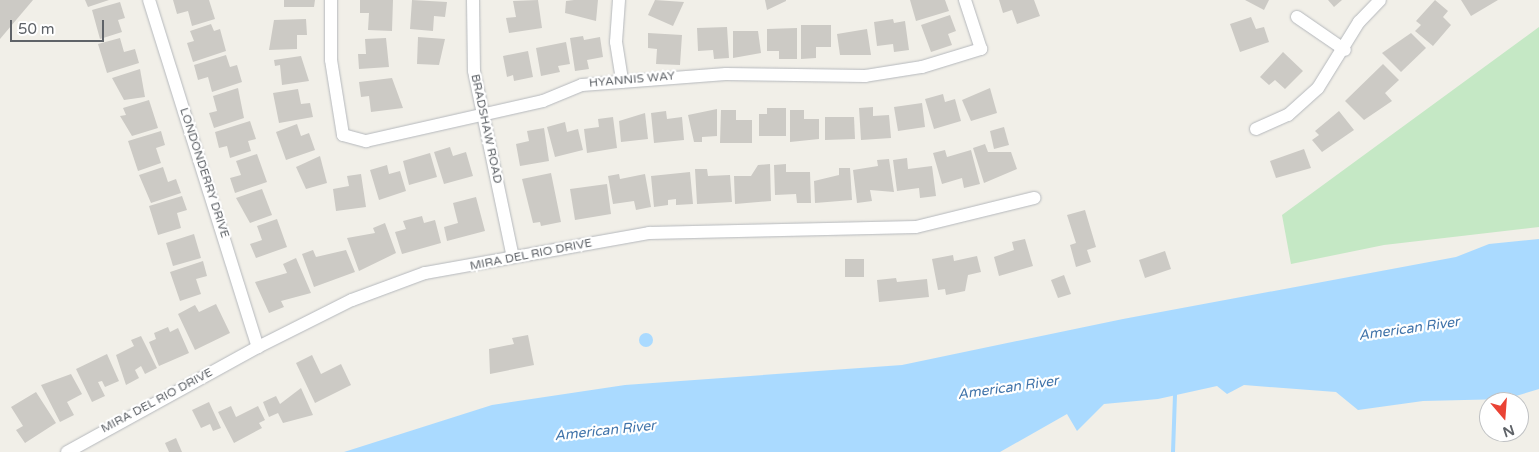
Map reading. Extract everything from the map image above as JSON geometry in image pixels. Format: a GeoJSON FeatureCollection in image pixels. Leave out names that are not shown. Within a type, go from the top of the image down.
{"type":"FeatureCollection","features":[{"type":"Feature","properties":{"kind":"street","name":"LONDONDERRY DRIVE"},"geometry":{"type":"LineString","coordinates":[[149,0],[258,347]]}},
{"type":"Feature","properties":{"kind":"street","name":"HYANNIS WAY"},"geometry":{"type":"LineString","coordinates":[[331,0],[331,60],[343,135],[366,141],[482,113],[543,101],[582,85],[622,80],[726,74],[837,77],[922,67],[981,49],[965,0]]}},
{"type":"Feature","properties":{"kind":"street","name":"BRADSHAW ROAD"},"geometry":{"type":"LineString","coordinates":[[473,0],[474,71],[513,258]]}},
{"type":"Feature","properties":{"kind":"street"},"geometry":{"type":"LineString","coordinates":[[618,0],[616,25],[622,80]]}},
{"type":"Feature","properties":{"kind":"street"},"geometry":{"type":"LineString","coordinates":[[1256,129],[1303,103],[1344,50],[1358,22],[1380,0]]}},
{"type":"Feature","properties":{"kind":"street"},"geometry":{"type":"LineString","coordinates":[[1297,17],[1344,50]]}},
{"type":"Feature","properties":{"kind":"street","name":"MIRA DEL RIO DRIVE"},"geometry":{"type":"LineString","coordinates":[[66,452],[258,347],[384,286],[425,272],[649,233],[916,226],[1034,198]]}},
{"type":"Feature","properties":{"kind":"green space"},"geometry":{"type":"Polygon","coordinates":[[[1539,27],[1539,227],[1384,245],[1291,264],[1282,215],[1539,27]]]}},
{"type":"Feature","properties":{"kind":"water","name":"American River"},"geometry":{"type":"Polygon","coordinates":[[[1539,239],[1539,389],[1529,392],[1479,392],[1479,400],[1423,401],[1358,410],[1336,392],[1244,385],[1227,394],[1217,386],[1158,399],[1104,404],[1077,431],[1067,414],[1000,452],[344,452],[492,405],[625,385],[902,365],[1123,319],[1456,257],[1489,244],[1539,239]]]}},
{"type":"Feature","properties":{"kind":"water"},"geometry":{"type":"Polygon","coordinates":[[[643,333],[649,333],[653,340],[649,347],[643,347],[639,343],[639,337],[643,333]]]}},
{"type":"Feature","properties":{"kind":"building"},"geometry":{"type":"Polygon","coordinates":[[[0,0],[33,0],[0,39],[0,0]]]}},
{"type":"Feature","properties":{"kind":"building"},"geometry":{"type":"Polygon","coordinates":[[[85,0],[109,0],[88,7],[85,0]]]}},
{"type":"Feature","properties":{"kind":"building"},"geometry":{"type":"Polygon","coordinates":[[[173,0],[209,0],[215,19],[192,26],[188,11],[177,14],[173,0]]]}},
{"type":"Feature","properties":{"kind":"building"},"geometry":{"type":"Polygon","coordinates":[[[284,0],[315,0],[314,7],[284,7],[284,0]]]}},
{"type":"Feature","properties":{"kind":"building"},"geometry":{"type":"Polygon","coordinates":[[[360,0],[393,0],[392,31],[368,30],[369,13],[360,13],[360,0]]]}},
{"type":"Feature","properties":{"kind":"building"},"geometry":{"type":"Polygon","coordinates":[[[412,0],[447,2],[445,17],[434,16],[433,31],[410,29],[412,0]]]}},
{"type":"Feature","properties":{"kind":"building"},"geometry":{"type":"Polygon","coordinates":[[[538,0],[542,28],[509,33],[506,18],[516,17],[513,1],[538,0]]]}},
{"type":"Feature","properties":{"kind":"building"},"geometry":{"type":"Polygon","coordinates":[[[598,0],[596,21],[565,13],[566,1],[598,0]]]}},
{"type":"Feature","properties":{"kind":"building"},"geometry":{"type":"Polygon","coordinates":[[[655,0],[684,2],[673,26],[648,15],[655,0]]]}},
{"type":"Feature","properties":{"kind":"building"},"geometry":{"type":"Polygon","coordinates":[[[765,0],[786,0],[786,1],[767,10],[765,0]]]}},
{"type":"Feature","properties":{"kind":"building"},"geometry":{"type":"Polygon","coordinates":[[[910,0],[945,0],[949,11],[916,21],[910,0]]]}},
{"type":"Feature","properties":{"kind":"building"},"geometry":{"type":"Polygon","coordinates":[[[999,0],[1034,0],[1040,16],[1017,24],[1012,10],[1003,13],[999,0]]]}},
{"type":"Feature","properties":{"kind":"building"},"geometry":{"type":"Polygon","coordinates":[[[1245,0],[1269,0],[1264,10],[1245,0]]]}},
{"type":"Feature","properties":{"kind":"building"},"geometry":{"type":"Polygon","coordinates":[[[1328,0],[1342,0],[1334,7],[1328,0]]]}},
{"type":"Feature","properties":{"kind":"building"},"geometry":{"type":"Polygon","coordinates":[[[1435,0],[1448,11],[1443,17],[1451,25],[1433,46],[1415,31],[1421,25],[1416,21],[1435,0]]]}},
{"type":"Feature","properties":{"kind":"building"},"geometry":{"type":"Polygon","coordinates":[[[1461,0],[1498,0],[1471,16],[1461,0]]]}},
{"type":"Feature","properties":{"kind":"building"},"geometry":{"type":"Polygon","coordinates":[[[120,2],[125,18],[118,20],[122,32],[100,39],[92,10],[120,2]]]}},
{"type":"Feature","properties":{"kind":"building"},"geometry":{"type":"Polygon","coordinates":[[[950,15],[956,31],[948,34],[952,45],[931,52],[921,25],[950,15]]]}},
{"type":"Feature","properties":{"kind":"building"},"geometry":{"type":"Polygon","coordinates":[[[1251,17],[1256,29],[1264,27],[1269,42],[1240,52],[1230,24],[1251,17]]]}},
{"type":"Feature","properties":{"kind":"building"},"geometry":{"type":"Polygon","coordinates":[[[306,19],[307,35],[297,35],[297,49],[269,50],[274,20],[306,19]]]}},
{"type":"Feature","properties":{"kind":"building"},"geometry":{"type":"Polygon","coordinates":[[[893,19],[894,23],[905,21],[909,50],[894,52],[893,44],[877,46],[874,22],[893,19]]]}},
{"type":"Feature","properties":{"kind":"building"},"geometry":{"type":"Polygon","coordinates":[[[211,24],[214,31],[220,29],[226,51],[193,62],[187,43],[194,41],[190,31],[211,24]]]}},
{"type":"Feature","properties":{"kind":"building"},"geometry":{"type":"Polygon","coordinates":[[[801,25],[831,25],[831,47],[816,47],[816,58],[801,59],[801,25]]]}},
{"type":"Feature","properties":{"kind":"building"},"geometry":{"type":"Polygon","coordinates":[[[727,27],[729,58],[714,59],[713,50],[698,51],[697,28],[727,27]]]}},
{"type":"Feature","properties":{"kind":"building"},"geometry":{"type":"Polygon","coordinates":[[[797,28],[797,59],[779,59],[779,51],[767,51],[767,29],[797,28]]]}},
{"type":"Feature","properties":{"kind":"building"},"geometry":{"type":"Polygon","coordinates":[[[867,29],[871,55],[840,55],[837,34],[867,29]]]}},
{"type":"Feature","properties":{"kind":"building"},"geometry":{"type":"Polygon","coordinates":[[[733,31],[758,31],[761,53],[733,58],[733,31]]]}},
{"type":"Feature","properties":{"kind":"building"},"geometry":{"type":"Polygon","coordinates":[[[648,33],[682,35],[680,65],[656,64],[657,49],[648,48],[648,33]]]}},
{"type":"Feature","properties":{"kind":"building"},"geometry":{"type":"Polygon","coordinates":[[[1411,33],[1426,48],[1401,72],[1382,53],[1411,33]]]}},
{"type":"Feature","properties":{"kind":"building"},"geometry":{"type":"Polygon","coordinates":[[[583,36],[584,40],[600,37],[603,57],[587,60],[589,69],[575,71],[570,38],[583,36]]]}},
{"type":"Feature","properties":{"kind":"building"},"geometry":{"type":"Polygon","coordinates":[[[418,37],[445,39],[439,65],[417,64],[418,37]]]}},
{"type":"Feature","properties":{"kind":"building"},"geometry":{"type":"Polygon","coordinates":[[[120,38],[124,52],[135,49],[139,63],[107,73],[98,44],[120,38]]]}},
{"type":"Feature","properties":{"kind":"building"},"geometry":{"type":"Polygon","coordinates":[[[386,38],[389,67],[359,69],[358,54],[366,54],[365,39],[386,38]]]}},
{"type":"Feature","properties":{"kind":"building"},"geometry":{"type":"Polygon","coordinates":[[[566,42],[570,64],[558,66],[560,72],[541,76],[536,48],[566,42]]]}},
{"type":"Feature","properties":{"kind":"building"},"geometry":{"type":"Polygon","coordinates":[[[528,51],[533,77],[514,81],[513,75],[507,77],[503,56],[528,51]]]}},
{"type":"Feature","properties":{"kind":"building"},"geometry":{"type":"Polygon","coordinates":[[[1283,52],[1303,71],[1285,89],[1275,80],[1269,85],[1260,77],[1283,52]]]}},
{"type":"Feature","properties":{"kind":"building"},"geometry":{"type":"Polygon","coordinates":[[[226,55],[230,67],[237,65],[242,82],[212,92],[208,77],[198,80],[194,65],[226,55]]]}},
{"type":"Feature","properties":{"kind":"building"},"geometry":{"type":"Polygon","coordinates":[[[301,56],[309,81],[282,85],[280,65],[275,66],[274,60],[301,56]]]}},
{"type":"Feature","properties":{"kind":"building"},"geometry":{"type":"Polygon","coordinates":[[[1383,64],[1399,80],[1385,93],[1392,101],[1364,120],[1345,101],[1383,64]]]}},
{"type":"Feature","properties":{"kind":"building"},"geometry":{"type":"Polygon","coordinates":[[[140,69],[145,97],[124,100],[112,78],[140,69]]]}},
{"type":"Feature","properties":{"kind":"building"},"geometry":{"type":"Polygon","coordinates":[[[392,78],[403,108],[371,112],[369,96],[361,97],[359,82],[392,78]]]}},
{"type":"Feature","properties":{"kind":"building"},"geometry":{"type":"Polygon","coordinates":[[[238,88],[244,118],[214,128],[209,113],[217,111],[213,96],[238,88]]]}},
{"type":"Feature","properties":{"kind":"building"},"geometry":{"type":"Polygon","coordinates":[[[990,88],[997,113],[971,121],[962,100],[990,88]]]}},
{"type":"Feature","properties":{"kind":"building"},"geometry":{"type":"Polygon","coordinates":[[[298,89],[301,104],[310,103],[313,117],[279,123],[273,93],[298,89]]]}},
{"type":"Feature","properties":{"kind":"building"},"geometry":{"type":"Polygon","coordinates":[[[943,94],[945,102],[955,99],[961,121],[934,129],[925,99],[943,94]]]}},
{"type":"Feature","properties":{"kind":"building"},"geometry":{"type":"Polygon","coordinates":[[[149,100],[158,128],[132,136],[120,116],[126,115],[123,108],[149,100]]]}},
{"type":"Feature","properties":{"kind":"building"},"geometry":{"type":"Polygon","coordinates":[[[922,103],[925,127],[898,131],[894,107],[922,103]]]}},
{"type":"Feature","properties":{"kind":"building"},"geometry":{"type":"Polygon","coordinates":[[[873,107],[873,116],[889,115],[891,138],[861,140],[859,108],[873,107]]]}},
{"type":"Feature","properties":{"kind":"building"},"geometry":{"type":"Polygon","coordinates":[[[767,108],[786,108],[786,136],[759,136],[759,114],[767,114],[767,108]]]}},
{"type":"Feature","properties":{"kind":"building"},"geometry":{"type":"Polygon","coordinates":[[[717,109],[717,136],[702,137],[702,142],[694,142],[688,115],[717,109]]]}},
{"type":"Feature","properties":{"kind":"building"},"geometry":{"type":"Polygon","coordinates":[[[721,110],[736,110],[736,120],[752,120],[752,143],[720,143],[721,110]]]}},
{"type":"Feature","properties":{"kind":"building"},"geometry":{"type":"Polygon","coordinates":[[[790,110],[804,110],[804,119],[819,119],[819,139],[790,142],[790,110]]]}},
{"type":"Feature","properties":{"kind":"building"},"geometry":{"type":"Polygon","coordinates":[[[666,111],[667,119],[682,117],[684,140],[654,143],[651,113],[666,111]]]}},
{"type":"Feature","properties":{"kind":"building"},"geometry":{"type":"Polygon","coordinates":[[[1339,111],[1354,130],[1322,152],[1312,140],[1319,135],[1315,131],[1339,111]]]}},
{"type":"Feature","properties":{"kind":"building"},"geometry":{"type":"Polygon","coordinates":[[[645,113],[648,139],[621,142],[619,121],[645,113]]]}},
{"type":"Feature","properties":{"kind":"building"},"geometry":{"type":"Polygon","coordinates":[[[613,117],[617,148],[587,153],[584,129],[599,127],[598,119],[613,117]]]}},
{"type":"Feature","properties":{"kind":"building"},"geometry":{"type":"Polygon","coordinates":[[[825,117],[854,117],[855,139],[825,140],[825,117]]]}},
{"type":"Feature","properties":{"kind":"building"},"geometry":{"type":"Polygon","coordinates":[[[250,121],[256,139],[248,141],[251,151],[230,158],[227,146],[219,148],[215,132],[250,121]]]}},
{"type":"Feature","properties":{"kind":"building"},"geometry":{"type":"Polygon","coordinates":[[[565,122],[567,132],[578,129],[583,150],[555,157],[547,127],[565,122]]]}},
{"type":"Feature","properties":{"kind":"building"},"geometry":{"type":"Polygon","coordinates":[[[297,124],[301,136],[309,133],[315,150],[286,160],[276,132],[297,124]]]}},
{"type":"Feature","properties":{"kind":"building"},"geometry":{"type":"Polygon","coordinates":[[[1004,127],[1009,145],[994,149],[990,131],[1004,127]]]}},
{"type":"Feature","properties":{"kind":"building"},"geometry":{"type":"Polygon","coordinates":[[[544,128],[549,161],[520,166],[516,144],[529,141],[527,131],[544,128]]]}},
{"type":"Feature","properties":{"kind":"building"},"geometry":{"type":"Polygon","coordinates":[[[161,131],[165,145],[156,148],[161,163],[138,171],[128,141],[161,131]]]}},
{"type":"Feature","properties":{"kind":"building"},"geometry":{"type":"Polygon","coordinates":[[[985,144],[988,152],[1011,152],[1017,169],[984,183],[973,148],[985,144]]]}},
{"type":"Feature","properties":{"kind":"building"},"geometry":{"type":"Polygon","coordinates":[[[450,147],[453,156],[466,152],[473,176],[444,184],[434,152],[450,147]]]}},
{"type":"Feature","properties":{"kind":"building"},"geometry":{"type":"Polygon","coordinates":[[[1304,149],[1311,168],[1276,178],[1270,161],[1304,149]]]}},
{"type":"Feature","properties":{"kind":"building"},"geometry":{"type":"Polygon","coordinates":[[[945,150],[947,157],[971,150],[980,184],[964,188],[962,178],[942,184],[933,153],[945,150]]]}},
{"type":"Feature","properties":{"kind":"building"},"geometry":{"type":"Polygon","coordinates":[[[430,153],[437,177],[409,185],[403,161],[430,153]]]}},
{"type":"Feature","properties":{"kind":"building"},"geometry":{"type":"Polygon","coordinates":[[[257,154],[267,182],[235,193],[230,178],[241,175],[236,161],[257,154]]]}},
{"type":"Feature","properties":{"kind":"building"},"geometry":{"type":"Polygon","coordinates":[[[320,156],[327,183],[306,189],[296,167],[320,156]]]}},
{"type":"Feature","properties":{"kind":"building"},"geometry":{"type":"Polygon","coordinates":[[[907,158],[908,169],[932,166],[936,196],[920,198],[919,188],[897,191],[893,160],[907,158]]]}},
{"type":"Feature","properties":{"kind":"building"},"geometry":{"type":"Polygon","coordinates":[[[889,159],[894,192],[870,190],[872,201],[857,203],[853,170],[878,166],[877,160],[889,159]]]}},
{"type":"Feature","properties":{"kind":"building"},"geometry":{"type":"Polygon","coordinates":[[[770,164],[771,201],[735,204],[734,176],[751,176],[758,165],[770,164]]]}},
{"type":"Feature","properties":{"kind":"building"},"geometry":{"type":"Polygon","coordinates":[[[786,164],[786,172],[810,172],[811,203],[797,203],[796,194],[775,195],[774,165],[786,164]]]}},
{"type":"Feature","properties":{"kind":"building"},"geometry":{"type":"Polygon","coordinates":[[[387,165],[389,174],[400,171],[406,191],[379,200],[370,170],[387,165]]]}},
{"type":"Feature","properties":{"kind":"building"},"geometry":{"type":"Polygon","coordinates":[[[163,167],[168,182],[176,179],[181,193],[151,203],[139,175],[163,167]]]}},
{"type":"Feature","properties":{"kind":"building"},"geometry":{"type":"Polygon","coordinates":[[[839,168],[850,168],[852,200],[815,203],[814,181],[839,175],[839,168]]]}},
{"type":"Feature","properties":{"kind":"building"},"geometry":{"type":"Polygon","coordinates":[[[695,169],[707,169],[708,176],[730,175],[732,202],[697,204],[695,169]]]}},
{"type":"Feature","properties":{"kind":"building"},"geometry":{"type":"Polygon","coordinates":[[[690,172],[693,204],[676,205],[676,199],[668,200],[668,205],[654,207],[651,176],[690,172]]]}},
{"type":"Feature","properties":{"kind":"building"},"geometry":{"type":"Polygon","coordinates":[[[551,173],[561,222],[541,226],[540,222],[533,223],[522,179],[551,173]]]}},
{"type":"Feature","properties":{"kind":"building"},"geometry":{"type":"Polygon","coordinates":[[[361,174],[366,207],[336,211],[333,189],[349,186],[347,176],[361,174]]]}},
{"type":"Feature","properties":{"kind":"building"},"geometry":{"type":"Polygon","coordinates":[[[619,174],[620,179],[645,174],[651,207],[636,210],[634,201],[613,204],[608,176],[619,174]]]}},
{"type":"Feature","properties":{"kind":"building"},"geometry":{"type":"Polygon","coordinates":[[[607,184],[611,214],[575,220],[570,189],[607,184]]]}},
{"type":"Feature","properties":{"kind":"building"},"geometry":{"type":"Polygon","coordinates":[[[262,189],[272,215],[250,223],[236,198],[262,189]]]}},
{"type":"Feature","properties":{"kind":"building"},"geometry":{"type":"Polygon","coordinates":[[[182,196],[187,210],[177,213],[181,228],[158,235],[149,206],[182,196]]]}},
{"type":"Feature","properties":{"kind":"building"},"geometry":{"type":"Polygon","coordinates":[[[476,197],[485,231],[447,241],[444,227],[458,223],[453,203],[476,197]]]}},
{"type":"Feature","properties":{"kind":"building"},"geometry":{"type":"Polygon","coordinates":[[[1085,210],[1096,247],[1087,250],[1091,262],[1076,267],[1070,245],[1076,243],[1067,215],[1085,210]]]}},
{"type":"Feature","properties":{"kind":"building"},"geometry":{"type":"Polygon","coordinates":[[[422,216],[424,223],[435,220],[441,243],[402,254],[395,232],[406,229],[403,221],[422,216]]]}},
{"type":"Feature","properties":{"kind":"building"},"geometry":{"type":"Polygon","coordinates":[[[277,219],[287,247],[256,258],[250,244],[262,240],[257,226],[277,219]]]}},
{"type":"Feature","properties":{"kind":"building"},"geometry":{"type":"Polygon","coordinates":[[[385,223],[396,253],[359,271],[347,238],[375,233],[373,228],[385,223]]]}},
{"type":"Feature","properties":{"kind":"building"},"geometry":{"type":"Polygon","coordinates":[[[194,234],[201,258],[173,266],[166,243],[194,234]]]}},
{"type":"Feature","properties":{"kind":"building"},"geometry":{"type":"Polygon","coordinates":[[[1025,239],[1033,266],[999,276],[994,257],[1014,250],[1012,242],[1025,239]]]}},
{"type":"Feature","properties":{"kind":"building"},"geometry":{"type":"Polygon","coordinates":[[[313,250],[316,257],[346,250],[355,272],[314,287],[302,254],[313,250]]]}},
{"type":"Feature","properties":{"kind":"building"},"geometry":{"type":"Polygon","coordinates":[[[1165,251],[1171,269],[1145,278],[1139,260],[1165,251]]]}},
{"type":"Feature","properties":{"kind":"building"},"geometry":{"type":"Polygon","coordinates":[[[953,255],[954,261],[977,256],[981,272],[968,275],[965,291],[946,295],[945,289],[938,290],[932,259],[953,255]]]}},
{"type":"Feature","properties":{"kind":"building"},"geometry":{"type":"Polygon","coordinates":[[[296,258],[311,293],[281,301],[284,307],[269,313],[255,282],[287,273],[283,264],[296,258]]]}},
{"type":"Feature","properties":{"kind":"building"},"geometry":{"type":"Polygon","coordinates":[[[845,259],[864,259],[864,277],[845,277],[845,259]]]}},
{"type":"Feature","properties":{"kind":"building"},"geometry":{"type":"Polygon","coordinates":[[[203,261],[207,276],[196,279],[201,294],[180,301],[170,272],[203,261]]]}},
{"type":"Feature","properties":{"kind":"building"},"geometry":{"type":"Polygon","coordinates":[[[1064,275],[1071,294],[1058,298],[1051,280],[1064,275]]]}},
{"type":"Feature","properties":{"kind":"building"},"geometry":{"type":"Polygon","coordinates":[[[896,278],[897,282],[927,279],[929,297],[879,302],[877,280],[896,278]]]}},
{"type":"Feature","properties":{"kind":"building"},"geometry":{"type":"Polygon","coordinates":[[[216,304],[230,333],[195,350],[178,314],[195,305],[199,312],[216,304]]]}},
{"type":"Feature","properties":{"kind":"building"},"geometry":{"type":"Polygon","coordinates":[[[168,327],[170,332],[178,328],[189,353],[159,366],[149,342],[156,339],[154,333],[168,327]]]}},
{"type":"Feature","properties":{"kind":"building"},"geometry":{"type":"Polygon","coordinates":[[[528,335],[534,365],[490,374],[489,349],[514,344],[512,338],[528,335]]]}},
{"type":"Feature","properties":{"kind":"building"},"geometry":{"type":"Polygon","coordinates":[[[141,336],[157,368],[145,374],[141,366],[135,370],[139,378],[126,385],[116,355],[134,346],[131,340],[141,336]]]}},
{"type":"Feature","properties":{"kind":"building"},"geometry":{"type":"Polygon","coordinates":[[[107,354],[119,381],[105,387],[102,381],[98,382],[105,396],[92,402],[76,369],[107,354]]]}},
{"type":"Feature","properties":{"kind":"building"},"geometry":{"type":"Polygon","coordinates":[[[312,355],[321,374],[341,364],[351,385],[315,403],[296,363],[312,355]]]}},
{"type":"Feature","properties":{"kind":"building"},"geometry":{"type":"Polygon","coordinates":[[[71,374],[82,394],[67,402],[74,415],[60,422],[41,385],[71,374]]]}},
{"type":"Feature","properties":{"kind":"building"},"geometry":{"type":"Polygon","coordinates":[[[301,388],[313,415],[283,423],[278,413],[269,417],[263,402],[276,396],[280,404],[301,388]]]}},
{"type":"Feature","properties":{"kind":"building"},"geometry":{"type":"Polygon","coordinates":[[[36,392],[56,423],[25,443],[16,430],[23,426],[11,407],[36,392]]]}},
{"type":"Feature","properties":{"kind":"building"},"geometry":{"type":"Polygon","coordinates":[[[209,402],[221,428],[213,431],[210,424],[201,428],[192,410],[209,402]]]}},
{"type":"Feature","properties":{"kind":"building"},"geometry":{"type":"Polygon","coordinates":[[[231,406],[236,417],[258,406],[265,420],[259,423],[262,428],[234,443],[218,412],[231,406]]]}},
{"type":"Feature","properties":{"kind":"building"},"geometry":{"type":"Polygon","coordinates":[[[176,438],[182,452],[169,452],[165,443],[176,438]]]}},
{"type":"Feature","properties":{"kind":"waterway"},"geometry":{"type":"LineString","coordinates":[[1173,452],[1175,395]]}}]}
